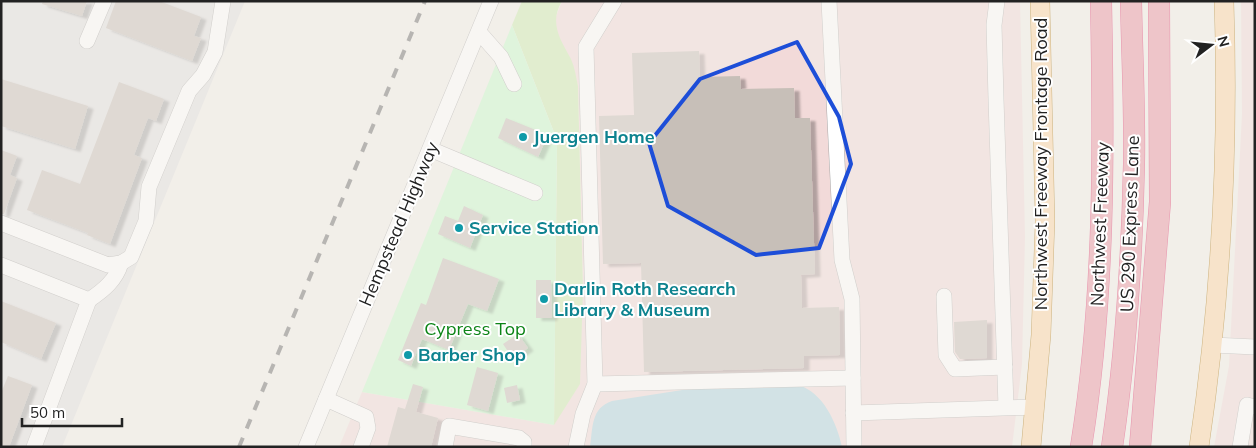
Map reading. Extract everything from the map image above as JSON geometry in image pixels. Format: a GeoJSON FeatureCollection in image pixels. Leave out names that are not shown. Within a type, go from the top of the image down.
{"type":"FeatureCollection","features":[{"type":"Feature","properties":{"kind":"highway","name":"Northwest Freeway"},"geometry":{"type":"LineString","coordinates":[[1081,447],[1088,404],[1098,292],[1104,155],[1101,1]]}},
{"type":"Feature","properties":{"kind":"highway","name":"US 290 Express Lane"},"geometry":{"type":"LineString","coordinates":[[1112,447],[1124,359],[1130,274],[1134,162],[1131,1]]}},
{"type":"Feature","properties":{"kind":"highway"},"geometry":{"type":"LineString","coordinates":[[1140,447],[1160,202],[1159,1]]}},
{"type":"Feature","properties":{"kind":"main road","name":"Northwest Freeway Frontage Road"},"geometry":{"type":"LineString","coordinates":[[1031,447],[1041,335],[1045,221],[1040,1]]}},
{"type":"Feature","properties":{"kind":"main road"},"geometry":{"type":"LineString","coordinates":[[1199,447],[1213,345],[1224,195],[1226,96],[1224,1]]}},
{"type":"Feature","properties":{"kind":"street"},"geometry":{"type":"LineString","coordinates":[[87,41],[104,1]]}},
{"type":"Feature","properties":{"kind":"street"},"geometry":{"type":"LineString","coordinates":[[1,223],[108,265],[121,263],[131,257],[146,222],[149,187],[190,91],[203,75],[215,52],[223,1]]}},
{"type":"Feature","properties":{"kind":"street","name":"Hempstead Highway"},"geometry":{"type":"LineString","coordinates":[[306,447],[491,1]]}},
{"type":"Feature","properties":{"kind":"street"},"geometry":{"type":"LineString","coordinates":[[576,447],[583,414],[595,384],[586,47],[614,1]]}},
{"type":"Feature","properties":{"kind":"street"},"geometry":{"type":"LineString","coordinates":[[829,1],[842,260],[852,298],[854,447]]}},
{"type":"Feature","properties":{"kind":"street"},"geometry":{"type":"LineString","coordinates":[[997,1],[994,25],[1006,407]]}},
{"type":"Feature","properties":{"kind":"street"},"geometry":{"type":"LineString","coordinates":[[479,32],[502,57],[514,84]]}},
{"type":"Feature","properties":{"kind":"street"},"geometry":{"type":"LineString","coordinates":[[430,149],[535,193]]}},
{"type":"Feature","properties":{"kind":"street"},"geometry":{"type":"LineString","coordinates":[[34,447],[89,300],[101,292],[118,274],[121,263]]}},
{"type":"Feature","properties":{"kind":"street"},"geometry":{"type":"LineString","coordinates":[[1,265],[89,300]]}},
{"type":"Feature","properties":{"kind":"street"},"geometry":{"type":"LineString","coordinates":[[944,296],[946,356],[955,369],[1005,367]]}},
{"type":"Feature","properties":{"kind":"street"},"geometry":{"type":"LineString","coordinates":[[1213,345],[1255,347]]}},
{"type":"Feature","properties":{"kind":"street"},"geometry":{"type":"LineString","coordinates":[[595,384],[853,378]]}},
{"type":"Feature","properties":{"kind":"street"},"geometry":{"type":"LineString","coordinates":[[326,399],[366,417],[368,428],[360,447]]}},
{"type":"Feature","properties":{"kind":"street"},"geometry":{"type":"LineString","coordinates":[[1240,447],[1247,405],[1255,406]]}},
{"type":"Feature","properties":{"kind":"street"},"geometry":{"type":"LineString","coordinates":[[853,413],[1035,406]]}},
{"type":"Feature","properties":{"kind":"street"},"geometry":{"type":"LineString","coordinates":[[445,447],[449,426],[520,438],[524,442],[524,447]]}},
{"type":"Feature","properties":{"kind":"highlighted area"},"geometry":{"type":"Polygon","coordinates":[[[797,42],[839,117],[851,164],[819,248],[756,255],[668,206],[649,143],[700,79],[797,42]]]}},
{"type":"Feature","properties":{"kind":"shaded area"},"geometry":{"type":"Polygon","coordinates":[[[1,1],[245,1],[62,447],[1,447],[1,1]]]}},
{"type":"Feature","properties":{"kind":"shaded area"},"geometry":{"type":"Polygon","coordinates":[[[562,1],[1020,1],[1025,237],[1022,364],[1012,447],[339,447],[362,392],[554,425],[583,289],[578,86],[571,61],[560,43],[556,30],[555,19],[562,1]]]}},
{"type":"Feature","properties":{"kind":"shaded area"},"geometry":{"type":"Polygon","coordinates":[[[1241,1],[1255,1],[1255,447],[1214,447],[1229,366],[1242,114],[1241,1]]]}},
{"type":"Feature","properties":{"kind":"green space"},"geometry":{"type":"Polygon","coordinates":[[[522,1],[562,1],[558,9],[556,24],[560,38],[572,62],[578,86],[583,289],[580,384],[554,425],[557,140],[512,25],[522,1]]]}},
{"type":"Feature","properties":{"kind":"green space","name":"Cypress Top"},"geometry":{"type":"Polygon","coordinates":[[[512,25],[557,140],[554,425],[362,392],[512,25]]]}},
{"type":"Feature","properties":{"kind":"water"},"geometry":{"type":"Polygon","coordinates":[[[798,385],[815,394],[822,401],[837,428],[842,447],[590,447],[594,419],[600,408],[612,401],[695,388],[798,385]]]}},
{"type":"Feature","properties":{"kind":"building"},"geometry":{"type":"Polygon","coordinates":[[[43,1],[87,1],[82,16],[42,4],[43,1]]]}},
{"type":"Feature","properties":{"kind":"building"},"geometry":{"type":"Polygon","coordinates":[[[116,1],[159,1],[201,17],[194,36],[201,38],[192,61],[106,28],[116,1]]]}},
{"type":"Feature","properties":{"kind":"building"},"geometry":{"type":"Polygon","coordinates":[[[699,51],[700,77],[740,76],[741,89],[794,88],[795,118],[810,118],[815,274],[801,275],[802,308],[839,307],[840,355],[804,356],[804,368],[644,372],[641,263],[603,264],[599,116],[634,115],[632,53],[699,51]]]}},
{"type":"Feature","properties":{"kind":"building"},"geometry":{"type":"Polygon","coordinates":[[[1,79],[88,106],[75,149],[1,126],[1,79]]]}},
{"type":"Feature","properties":{"kind":"building"},"geometry":{"type":"Polygon","coordinates":[[[119,82],[164,99],[156,121],[148,118],[134,155],[142,158],[110,244],[87,235],[88,233],[27,210],[42,170],[80,184],[119,82]]]}},
{"type":"Feature","properties":{"kind":"building","name":"Juergen Home"},"geometry":{"type":"Polygon","coordinates":[[[506,118],[548,135],[538,157],[498,138],[506,118]]]}},
{"type":"Feature","properties":{"kind":"building"},"geometry":{"type":"Polygon","coordinates":[[[1,150],[17,156],[10,175],[17,178],[4,214],[1,214],[1,150]]]}},
{"type":"Feature","properties":{"kind":"building","name":"Service Station"},"geometry":{"type":"Polygon","coordinates":[[[464,206],[483,215],[470,248],[438,234],[445,216],[458,221],[464,206]]]}},
{"type":"Feature","properties":{"kind":"building"},"geometry":{"type":"Polygon","coordinates":[[[443,258],[499,279],[487,311],[468,304],[449,350],[422,339],[411,366],[398,360],[421,303],[426,305],[443,258]]]}},
{"type":"Feature","properties":{"kind":"building","name":"Darlin Roth Research Library & Museum"},"geometry":{"type":"Polygon","coordinates":[[[536,280],[551,280],[552,318],[536,318],[536,280]]]}},
{"type":"Feature","properties":{"kind":"building"},"geometry":{"type":"Polygon","coordinates":[[[1,301],[56,323],[41,359],[1,342],[1,301]]]}},
{"type":"Feature","properties":{"kind":"building"},"geometry":{"type":"Polygon","coordinates":[[[987,320],[987,358],[960,359],[955,352],[954,322],[987,320]]]}},
{"type":"Feature","properties":{"kind":"building"},"geometry":{"type":"Polygon","coordinates":[[[518,334],[528,348],[513,359],[503,344],[518,334]]]}},
{"type":"Feature","properties":{"kind":"building"},"geometry":{"type":"Polygon","coordinates":[[[477,367],[498,373],[488,411],[467,405],[477,367]]]}},
{"type":"Feature","properties":{"kind":"building"},"geometry":{"type":"Polygon","coordinates":[[[8,376],[32,385],[9,447],[1,447],[1,393],[8,376]]]}},
{"type":"Feature","properties":{"kind":"building"},"geometry":{"type":"Polygon","coordinates":[[[413,384],[423,387],[416,412],[438,418],[431,447],[387,447],[398,407],[405,409],[413,384]]]}},
{"type":"Feature","properties":{"kind":"building"},"geometry":{"type":"Polygon","coordinates":[[[517,385],[520,400],[507,403],[504,388],[517,385]]]}},
{"type":"Feature","properties":{"kind":"railway"},"geometry":{"type":"LineString","coordinates":[[239,447],[425,1]]}},
{"type":"Feature","properties":{"kind":"place","name":"Juergen Home"},"geometry":{"type":"Point","coordinates":[523,137]}},
{"type":"Feature","properties":{"kind":"place","name":"Service Station"},"geometry":{"type":"Point","coordinates":[459,228]}},
{"type":"Feature","properties":{"kind":"place","name":"Darlin Roth Research Library & Museum"},"geometry":{"type":"Point","coordinates":[544,299]}},
{"type":"Feature","properties":{"kind":"place","name":"Barber Shop"},"geometry":{"type":"Point","coordinates":[408,355]}}]}
